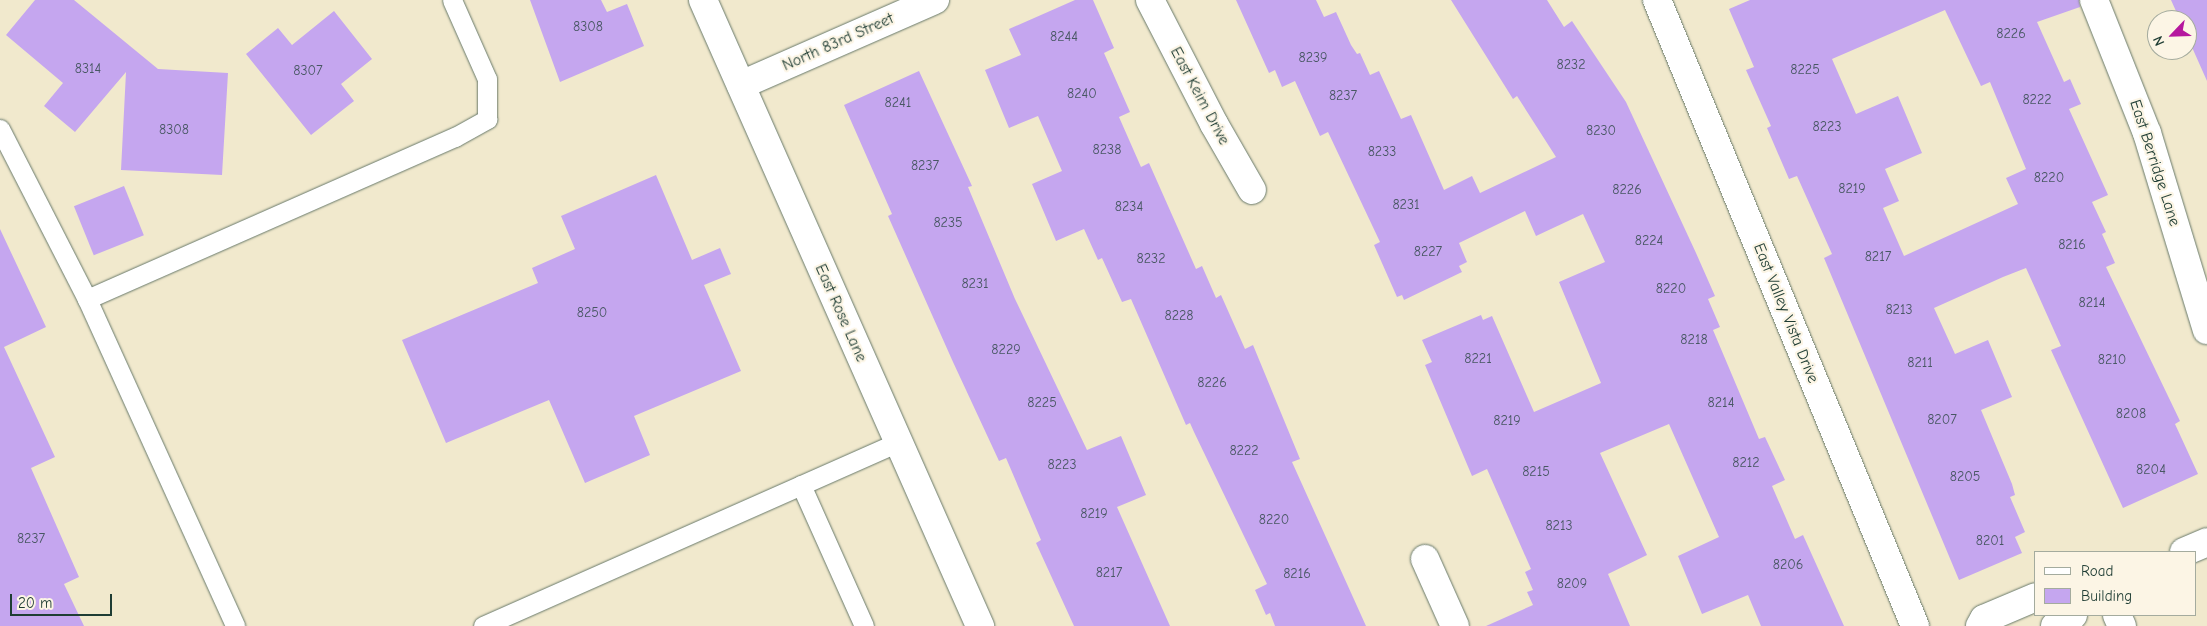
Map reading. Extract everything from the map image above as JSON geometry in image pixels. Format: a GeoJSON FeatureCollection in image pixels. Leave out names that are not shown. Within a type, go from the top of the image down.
{"type":"FeatureCollection","features":[{"type":"Feature","properties":{"kind":"street","name":"East Rose Lane"},"geometry":{"type":"LineString","coordinates":[[703,0],[980,626]]}},
{"type":"Feature","properties":{"kind":"street","name":"North 83rd Street"},"geometry":{"type":"LineString","coordinates":[[741,84],[935,0]]}},
{"type":"Feature","properties":{"kind":"street","name":"East Keim Drive"},"geometry":{"type":"LineString","coordinates":[[1150,0],[1214,124],[1252,190]]}},
{"type":"Feature","properties":{"kind":"street","name":"East Valley Vista Drive"},"geometry":{"type":"LineString","coordinates":[[1656,0],[1915,626]]}},
{"type":"Feature","properties":{"kind":"street","name":"East Berridge Lane"},"geometry":{"type":"LineString","coordinates":[[2094,0],[2147,133],[2207,330]]}},
{"type":"Feature","properties":{"kind":"street"},"geometry":{"type":"LineString","coordinates":[[2186,551],[2207,542]]}},
{"type":"Feature","properties":{"kind":"street"},"geometry":{"type":"LineString","coordinates":[[1426,559],[1455,626]]}},
{"type":"Feature","properties":{"kind":"street"},"geometry":{"type":"LineString","coordinates":[[1980,626],[1984,619],[2034,597]]}},
{"type":"Feature","properties":{"kind":"street"},"geometry":{"type":"LineString","coordinates":[[2055,626],[2071,616]]}},
{"type":"Feature","properties":{"kind":"lane"},"geometry":{"type":"LineString","coordinates":[[87,299],[456,137],[487,119],[487,79],[452,0]]}},
{"type":"Feature","properties":{"kind":"lane"},"geometry":{"type":"LineString","coordinates":[[0,129],[87,299],[234,626]]}},
{"type":"Feature","properties":{"kind":"lane"},"geometry":{"type":"LineString","coordinates":[[483,626],[898,442]]}},
{"type":"Feature","properties":{"kind":"lane"},"geometry":{"type":"LineString","coordinates":[[801,485],[864,626]]}},
{"type":"Feature","properties":{"kind":"building"},"geometry":{"type":"Polygon","coordinates":[[[35,0],[74,0],[158,69],[228,73],[222,175],[121,170],[126,72],[75,132],[44,106],[63,83],[6,35],[35,0]]]}},
{"type":"Feature","properties":{"kind":"building"},"geometry":{"type":"Polygon","coordinates":[[[530,0],[601,0],[607,12],[627,4],[644,46],[560,82],[530,0]]]}},
{"type":"Feature","properties":{"kind":"building"},"geometry":{"type":"Polygon","coordinates":[[[1075,0],[1093,0],[1114,48],[1104,53],[1130,112],[1119,117],[1141,167],[1149,163],[1196,269],[1202,266],[1216,298],[1221,295],[1245,349],[1253,345],[1300,459],[1292,462],[1366,626],[1275,626],[1270,613],[1266,615],[1255,590],[1267,584],[1190,423],[1186,425],[1131,299],[1122,302],[1102,258],[1098,260],[1084,229],[1056,241],[1032,184],[1062,171],[1038,116],[1009,128],[985,70],[1021,55],[1009,29],[1075,0]]]}},
{"type":"Feature","properties":{"kind":"building"},"geometry":{"type":"Polygon","coordinates":[[[1236,0],[1316,0],[1324,17],[1336,12],[1351,45],[1357,54],[1360,53],[1370,75],[1379,71],[1401,119],[1411,115],[1444,190],[1472,176],[1480,193],[1556,157],[1517,96],[1513,99],[1451,0],[1547,0],[1564,27],[1572,21],[1626,102],[1696,253],[1715,296],[1708,299],[1720,327],[1713,330],[1759,439],[1765,437],[1785,480],[1772,486],[1795,539],[1803,535],[1844,626],[1761,626],[1748,595],[1702,614],[1678,556],[1719,537],[1669,424],[1600,453],[1647,555],[1608,574],[1630,626],[1486,626],[1533,605],[1527,592],[1533,590],[1525,572],[1531,569],[1487,469],[1472,476],[1425,365],[1432,362],[1422,340],[1481,315],[1483,320],[1492,316],[1534,412],[1601,383],[1559,282],[1605,262],[1583,214],[1536,236],[1525,211],[1459,243],[1467,262],[1459,266],[1462,272],[1404,300],[1402,295],[1397,297],[1374,245],[1380,242],[1328,132],[1320,136],[1295,81],[1282,87],[1275,70],[1269,73],[1236,0]]]}},
{"type":"Feature","properties":{"kind":"building"},"geometry":{"type":"Polygon","coordinates":[[[1750,0],[2079,0],[2080,7],[2037,22],[2064,82],[2070,79],[2081,104],[2069,109],[2108,195],[2092,202],[2106,232],[2102,234],[2115,263],[2106,267],[2180,421],[2175,424],[2198,474],[2123,508],[2051,350],[2061,346],[2026,268],[2003,277],[1934,308],[1955,354],[1988,340],[2012,397],[1981,410],[2012,484],[2015,495],[2010,497],[2025,532],[2015,537],[2022,553],[1959,580],[1824,258],[1832,254],[1797,176],[1789,179],[1767,128],[1771,126],[1746,70],[1754,67],[1729,9],[1750,0]],[[1945,10],[1832,59],[1856,114],[1898,96],[1922,153],[1885,169],[1899,201],[1883,208],[1904,256],[2018,204],[2006,178],[2026,169],[1990,82],[1981,86],[1945,10]]]}},
{"type":"Feature","properties":{"kind":"building"},"geometry":{"type":"Polygon","coordinates":[[[2171,0],[2207,0],[2207,81],[2197,58],[2197,10],[2176,10],[2171,0]]]}},
{"type":"Feature","properties":{"kind":"building"},"geometry":{"type":"Polygon","coordinates":[[[334,11],[372,59],[341,84],[354,101],[311,135],[246,54],[278,28],[292,45],[334,11]]]}},
{"type":"Feature","properties":{"kind":"building"},"geometry":{"type":"Polygon","coordinates":[[[919,71],[972,186],[968,187],[1015,299],[1087,450],[1121,436],[1146,495],[1117,507],[1170,626],[1074,626],[1036,543],[1041,540],[1006,458],[999,461],[953,362],[888,216],[892,214],[844,105],[919,71]]]}},
{"type":"Feature","properties":{"kind":"building"},"geometry":{"type":"Polygon","coordinates":[[[656,175],[692,260],[720,248],[731,274],[704,285],[741,371],[634,416],[650,455],[585,483],[549,400],[446,443],[402,340],[538,283],[532,268],[575,249],[561,216],[656,175]]]}},
{"type":"Feature","properties":{"kind":"building"},"geometry":{"type":"Polygon","coordinates":[[[124,186],[144,235],[94,255],[74,206],[124,186]]]}},
{"type":"Feature","properties":{"kind":"building"},"geometry":{"type":"Polygon","coordinates":[[[0,229],[46,327],[4,347],[55,457],[31,468],[79,577],[64,584],[84,626],[0,626],[0,229]]]}}]}
